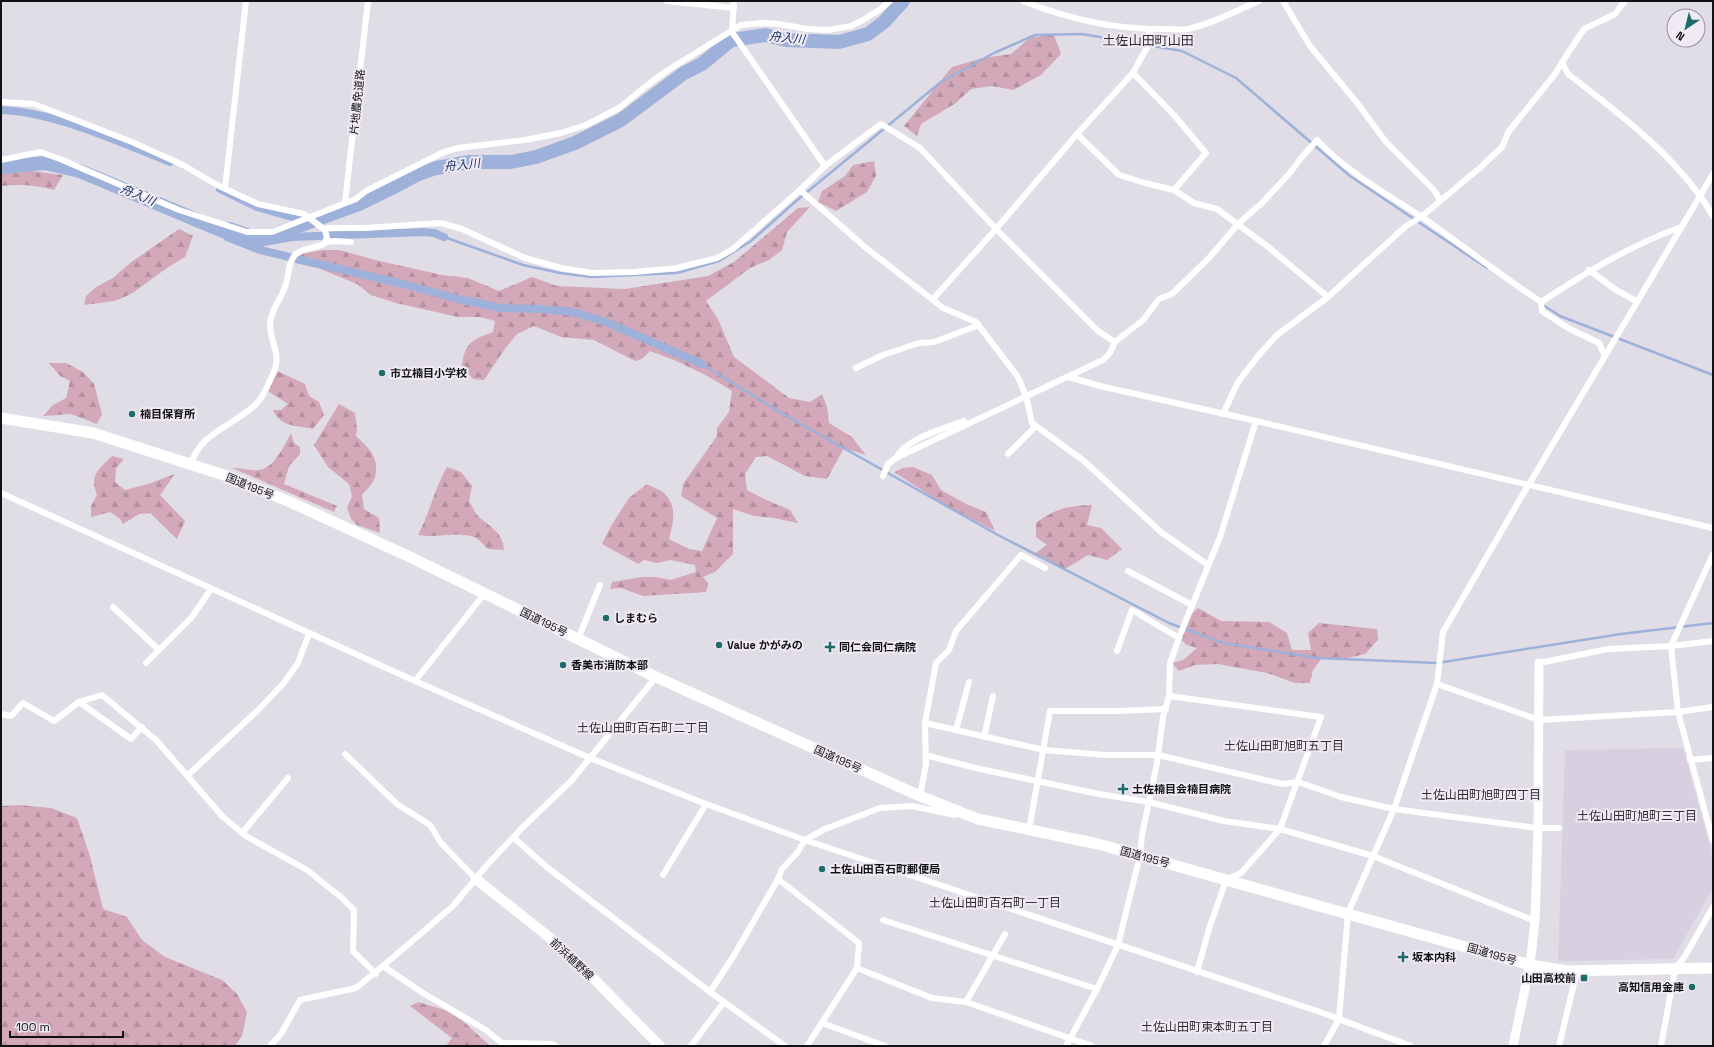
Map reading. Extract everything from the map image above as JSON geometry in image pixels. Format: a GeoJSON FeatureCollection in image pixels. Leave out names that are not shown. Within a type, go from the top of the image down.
{"type":"FeatureCollection","features":[{"type":"Feature","properties":{"kind":"highway","name":"国道195号"},"geometry":{"type":"LineString","coordinates":[[1,418],[93,434],[230,476],[290,502],[485,593],[656,677],[920,796],[978,819],[1098,844],[1530,965],[1567,971],[1713,968]]}},
{"type":"Feature","properties":{"kind":"main road","name":"前浜植野線"},"geometry":{"type":"LineString","coordinates":[[476,879],[549,937],[592,977],[660,1046]]}},
{"type":"Feature","properties":{"kind":"street"},"geometry":{"type":"LineString","coordinates":[[225,188],[246,1]]}},
{"type":"Feature","properties":{"kind":"street","name":"片地農免道路"},"geometry":{"type":"LineString","coordinates":[[346,202],[368,1]]}},
{"type":"Feature","properties":{"kind":"street"},"geometry":{"type":"LineString","coordinates":[[667,1],[734,8]]}},
{"type":"Feature","properties":{"kind":"street"},"geometry":{"type":"LineString","coordinates":[[734,1],[732,32],[825,166]]}},
{"type":"Feature","properties":{"kind":"street"},"geometry":{"type":"LineString","coordinates":[[1,160],[40,152],[60,159],[179,210],[247,232],[272,232],[312,219],[346,202],[356,199],[366,191],[437,156],[458,148],[561,133],[586,125],[619,108],[668,70],[732,32],[741,25],[763,23],[807,29],[828,30],[851,26],[879,10],[890,1]]}},
{"type":"Feature","properties":{"kind":"street"},"geometry":{"type":"LineString","coordinates":[[1023,1],[1075,19],[1149,29],[1187,29],[1219,18],[1259,1]]}},
{"type":"Feature","properties":{"kind":"street"},"geometry":{"type":"LineString","coordinates":[[1284,1],[1310,46],[1358,104],[1386,142],[1434,190],[1440,200]]}},
{"type":"Feature","properties":{"kind":"street"},"geometry":{"type":"LineString","coordinates":[[1223,414],[1238,382],[1258,356],[1277,335],[1328,297],[1395,236],[1422,217],[1440,200],[1454,191],[1502,147],[1509,131],[1546,87],[1584,29],[1616,14],[1625,1]]}},
{"type":"Feature","properties":{"kind":"street"},"geometry":{"type":"LineString","coordinates":[[933,299],[996,229],[1077,134],[1133,73],[1151,40],[1149,29]]}},
{"type":"Feature","properties":{"kind":"street"},"geometry":{"type":"LineString","coordinates":[[1562,62],[1568,74],[1640,131],[1700,194],[1713,216]]}},
{"type":"Feature","properties":{"kind":"street"},"geometry":{"type":"LineString","coordinates":[[1133,73],[1174,115],[1206,154],[1174,190]]}},
{"type":"Feature","properties":{"kind":"street"},"geometry":{"type":"LineString","coordinates":[[1,102],[34,104],[132,142],[183,165],[258,204],[304,214],[325,230],[326,240]]}},
{"type":"Feature","properties":{"kind":"street"},"geometry":{"type":"LineString","coordinates":[[325,230],[329,228],[365,228],[442,223],[462,229],[525,258],[562,268],[592,273],[635,272],[677,268],[717,258],[733,249],[802,191],[825,166],[881,124],[920,148],[996,229],[1098,331],[1115,342]]}},
{"type":"Feature","properties":{"kind":"street"},"geometry":{"type":"LineString","coordinates":[[1077,134],[1119,175],[1145,184],[1174,190],[1194,203],[1217,209],[1238,224],[1328,297]]}},
{"type":"Feature","properties":{"kind":"street"},"geometry":{"type":"LineString","coordinates":[[883,476],[888,464],[896,458],[1103,360],[1110,353],[1115,342],[1143,320],[1159,300],[1172,294],[1209,258],[1238,224],[1262,203],[1289,174],[1308,149],[1317,140],[1332,156],[1357,175],[1422,217],[1541,302],[1542,311],[1568,328],[1599,343],[1605,356]]}},
{"type":"Feature","properties":{"kind":"street"},"geometry":{"type":"LineString","coordinates":[[1324,1046],[1339,1019],[1348,913],[1394,809],[1437,684],[1443,632],[1636,301],[1713,174]]}},
{"type":"Feature","properties":{"kind":"street"},"geometry":{"type":"LineString","coordinates":[[802,191],[865,246],[943,308],[976,322],[1018,377],[1026,396],[1032,423],[1084,461],[1162,532],[1208,565]]}},
{"type":"Feature","properties":{"kind":"street"},"geometry":{"type":"LineString","coordinates":[[1541,302],[1589,270],[1650,238],[1681,227]]}},
{"type":"Feature","properties":{"kind":"street"},"geometry":{"type":"LineString","coordinates":[[326,240],[351,242]]}},
{"type":"Feature","properties":{"kind":"street"},"geometry":{"type":"LineString","coordinates":[[191,464],[204,442],[254,406],[264,393],[277,363],[277,353],[271,331],[272,314],[285,288],[294,257],[319,247],[326,240]]}},
{"type":"Feature","properties":{"kind":"street"},"geometry":{"type":"LineString","coordinates":[[1589,270],[1616,290],[1636,301]]}},
{"type":"Feature","properties":{"kind":"street"},"geometry":{"type":"LineString","coordinates":[[856,368],[883,355],[919,342],[934,342],[979,326]]}},
{"type":"Feature","properties":{"kind":"street"},"geometry":{"type":"LineString","coordinates":[[1069,377],[1100,386],[1529,484],[1713,528]]}},
{"type":"Feature","properties":{"kind":"street"},"geometry":{"type":"LineString","coordinates":[[1066,1046],[1097,989],[1118,945],[1140,856],[1169,696],[1170,663],[1179,636],[1220,537],[1256,421]]}},
{"type":"Feature","properties":{"kind":"street"},"geometry":{"type":"LineString","coordinates":[[1008,454],[1036,426]]}},
{"type":"Feature","properties":{"kind":"street"},"geometry":{"type":"LineString","coordinates":[[1,493],[414,682],[590,758],[706,804],[805,840],[1339,1019],[1411,1046]]}},
{"type":"Feature","properties":{"kind":"street"},"geometry":{"type":"LineString","coordinates":[[1713,554],[1671,646],[1678,712],[1690,760],[1711,827],[1713,841]]}},
{"type":"Feature","properties":{"kind":"street"},"geometry":{"type":"LineString","coordinates":[[920,796],[926,764],[925,723],[936,663],[949,650],[956,631],[1021,555],[1045,568]]}},
{"type":"Feature","properties":{"kind":"street"},"geometry":{"type":"LineString","coordinates":[[1128,571],[1192,605]]}},
{"type":"Feature","properties":{"kind":"street"},"geometry":{"type":"LineString","coordinates":[[578,639],[600,586]]}},
{"type":"Feature","properties":{"kind":"street"},"geometry":{"type":"LineString","coordinates":[[146,663],[192,617],[211,589]]}},
{"type":"Feature","properties":{"kind":"street"},"geometry":{"type":"LineString","coordinates":[[414,682],[485,593]]}},
{"type":"Feature","properties":{"kind":"street"},"geometry":{"type":"LineString","coordinates":[[113,607],[159,650]]}},
{"type":"Feature","properties":{"kind":"street"},"geometry":{"type":"LineString","coordinates":[[1117,651],[1132,610],[1179,636]]}},
{"type":"Feature","properties":{"kind":"street"},"geometry":{"type":"LineString","coordinates":[[188,775],[257,711],[283,684],[298,663],[309,634]]}},
{"type":"Feature","properties":{"kind":"street"},"geometry":{"type":"LineString","coordinates":[[1514,1046],[1530,965],[1535,921],[1538,828],[1539,663],[1608,649],[1671,646],[1713,641]]}},
{"type":"Feature","properties":{"kind":"street"},"geometry":{"type":"LineString","coordinates":[[270,1046],[281,1034],[300,1000],[356,988],[376,974],[383,966],[453,906],[514,838],[572,780],[656,677]]}},
{"type":"Feature","properties":{"kind":"street"},"geometry":{"type":"LineString","coordinates":[[956,730],[969,682]]}},
{"type":"Feature","properties":{"kind":"street"},"geometry":{"type":"LineString","coordinates":[[1437,684],[1539,720],[1678,712],[1713,707]]}},
{"type":"Feature","properties":{"kind":"street"},"geometry":{"type":"LineString","coordinates":[[1,714],[11,716],[23,703],[54,721],[79,702],[102,695],[156,740],[223,817],[242,833],[307,870],[342,898],[354,910],[354,951],[376,974]]}},
{"type":"Feature","properties":{"kind":"street"},"geometry":{"type":"LineString","coordinates":[[984,737],[993,696]]}},
{"type":"Feature","properties":{"kind":"street"},"geometry":{"type":"LineString","coordinates":[[1169,696],[1321,717],[1280,829],[1241,873],[1226,880],[1209,929],[1197,972]]}},
{"type":"Feature","properties":{"kind":"street"},"geometry":{"type":"LineString","coordinates":[[79,702],[131,739],[142,727]]}},
{"type":"Feature","properties":{"kind":"street"},"geometry":{"type":"LineString","coordinates":[[1029,830],[1050,711],[1166,709]]}},
{"type":"Feature","properties":{"kind":"street"},"geometry":{"type":"LineString","coordinates":[[925,723],[1044,750],[1105,755],[1158,755],[1282,784],[1298,782],[1341,797],[1394,809],[1538,828],[1559,828]]}},
{"type":"Feature","properties":{"kind":"street"},"geometry":{"type":"LineString","coordinates":[[345,754],[397,804],[430,825],[441,844],[476,879]]}},
{"type":"Feature","properties":{"kind":"street"},"geometry":{"type":"LineString","coordinates":[[925,755],[980,769],[1149,802],[1224,822],[1280,829],[1373,856],[1535,921]]}},
{"type":"Feature","properties":{"kind":"street"},"geometry":{"type":"LineString","coordinates":[[1690,760],[1713,758]]}},
{"type":"Feature","properties":{"kind":"street"},"geometry":{"type":"LineString","coordinates":[[242,833],[288,778]]}},
{"type":"Feature","properties":{"kind":"street"},"geometry":{"type":"LineString","coordinates":[[664,875],[706,804]]}},
{"type":"Feature","properties":{"kind":"street"},"geometry":{"type":"LineString","coordinates":[[710,992],[733,956],[778,879],[782,869],[798,853],[805,840],[825,829],[880,808],[912,806],[978,819]]}},
{"type":"Feature","properties":{"kind":"street"},"geometry":{"type":"LineString","coordinates":[[514,838],[548,868],[710,992],[785,1046]]}},
{"type":"Feature","properties":{"kind":"street"},"geometry":{"type":"LineString","coordinates":[[778,879],[859,943],[857,968],[807,1046]]}},
{"type":"Feature","properties":{"kind":"street"},"geometry":{"type":"LineString","coordinates":[[1661,1046],[1675,969],[1713,907]]}},
{"type":"Feature","properties":{"kind":"street"},"geometry":{"type":"LineString","coordinates":[[883,920],[1097,989]]}},
{"type":"Feature","properties":{"kind":"street"},"geometry":{"type":"LineString","coordinates":[[966,1002],[1005,934]]}},
{"type":"Feature","properties":{"kind":"street"},"geometry":{"type":"LineString","coordinates":[[383,966],[423,993],[486,1030],[504,1045],[552,1044],[556,1046]]}},
{"type":"Feature","properties":{"kind":"street"},"geometry":{"type":"LineString","coordinates":[[857,968],[932,998],[966,1002],[1092,1046]]}},
{"type":"Feature","properties":{"kind":"street"},"geometry":{"type":"LineString","coordinates":[[1559,1046],[1577,971]]}},
{"type":"Feature","properties":{"kind":"street"},"geometry":{"type":"LineString","coordinates":[[691,1046],[724,1002]]}},
{"type":"Feature","properties":{"kind":"street"},"geometry":{"type":"LineString","coordinates":[[822,1023],[885,1046]]}},
{"type":"Feature","properties":{"kind":"shaded area"},"geometry":{"type":"Polygon","coordinates":[[[1683,748],[1713,857],[1713,888],[1673,959],[1558,961],[1565,750],[1683,748]]]}},
{"type":"Feature","properties":{"kind":"green space"},"geometry":{"type":"Polygon","coordinates":[[[1054,35],[1061,54],[1041,75],[1013,90],[992,86],[971,89],[956,103],[921,124],[917,136],[904,126],[952,67],[983,58],[1011,54],[1031,37],[1054,35]]]}},
{"type":"Feature","properties":{"kind":"green space"},"geometry":{"type":"Polygon","coordinates":[[[874,161],[876,176],[867,192],[836,211],[818,202],[822,191],[845,176],[853,165],[874,161]]]}},
{"type":"Feature","properties":{"kind":"green space"},"geometry":{"type":"Polygon","coordinates":[[[31,171],[63,175],[54,190],[28,185],[1,186],[1,174],[31,171]]]}},
{"type":"Feature","properties":{"kind":"green space"},"geometry":{"type":"Polygon","coordinates":[[[810,207],[787,232],[782,250],[769,260],[750,268],[706,301],[718,319],[734,357],[789,398],[810,402],[822,394],[827,407],[829,423],[852,437],[866,455],[844,448],[827,479],[805,476],[767,456],[756,457],[745,474],[747,490],[790,510],[798,523],[754,516],[733,509],[733,554],[715,572],[703,577],[708,583],[706,592],[643,596],[621,588],[610,589],[612,582],[642,577],[656,577],[671,580],[696,572],[695,565],[670,560],[657,563],[644,560],[638,564],[602,544],[611,526],[629,498],[647,484],[664,493],[671,503],[673,515],[669,539],[689,549],[702,551],[717,518],[681,496],[683,484],[717,436],[717,428],[729,412],[732,391],[692,368],[650,351],[642,359],[635,361],[594,340],[561,337],[534,326],[517,334],[504,350],[484,380],[473,379],[462,366],[465,352],[475,340],[493,332],[495,321],[480,317],[458,317],[396,303],[371,295],[357,284],[318,268],[295,263],[302,254],[322,250],[339,250],[379,261],[442,275],[468,278],[499,291],[532,277],[557,286],[625,289],[708,276],[734,262],[798,208],[810,207]]]}},
{"type":"Feature","properties":{"kind":"green space"},"geometry":{"type":"Polygon","coordinates":[[[179,229],[193,236],[185,257],[131,294],[115,301],[84,305],[86,296],[96,287],[113,278],[130,263],[179,229]]]}},
{"type":"Feature","properties":{"kind":"green space"},"geometry":{"type":"Polygon","coordinates":[[[49,363],[66,363],[83,372],[94,384],[102,414],[97,424],[71,414],[43,416],[53,405],[66,398],[70,381],[60,376],[49,363]]]}},
{"type":"Feature","properties":{"kind":"green space"},"geometry":{"type":"Polygon","coordinates":[[[277,371],[305,384],[309,396],[319,402],[324,415],[313,429],[290,425],[280,420],[276,416],[273,410],[281,410],[288,404],[266,390],[277,371]]]}},
{"type":"Feature","properties":{"kind":"green space"},"geometry":{"type":"Polygon","coordinates":[[[339,404],[355,413],[357,429],[356,436],[369,449],[375,459],[376,470],[374,479],[372,484],[362,495],[364,509],[379,518],[380,533],[357,525],[351,519],[347,508],[352,496],[349,484],[328,467],[314,445],[339,404]]]}},
{"type":"Feature","properties":{"kind":"green space"},"geometry":{"type":"Polygon","coordinates":[[[291,433],[294,443],[300,447],[300,454],[289,466],[284,484],[337,506],[334,512],[232,468],[255,470],[263,469],[269,466],[278,456],[291,433]]]}},
{"type":"Feature","properties":{"kind":"green space"},"geometry":{"type":"Polygon","coordinates":[[[112,456],[124,459],[116,468],[115,482],[125,490],[148,484],[175,474],[160,495],[185,521],[177,539],[150,513],[139,514],[123,524],[120,519],[110,512],[91,517],[91,506],[97,495],[94,482],[96,473],[112,456]]]}},
{"type":"Feature","properties":{"kind":"green space"},"geometry":{"type":"Polygon","coordinates":[[[447,467],[461,472],[472,486],[469,501],[477,515],[495,530],[501,538],[504,550],[488,549],[478,539],[469,536],[418,535],[447,467]]]}},
{"type":"Feature","properties":{"kind":"green space"},"geometry":{"type":"Polygon","coordinates":[[[913,467],[932,475],[941,490],[968,505],[986,512],[995,531],[943,504],[894,472],[903,468],[913,467]]]}},
{"type":"Feature","properties":{"kind":"green space"},"geometry":{"type":"Polygon","coordinates":[[[1092,505],[1087,525],[1101,528],[1122,549],[1107,560],[1088,555],[1065,569],[1034,554],[1047,545],[1036,537],[1036,523],[1050,514],[1062,509],[1092,505]]]}},
{"type":"Feature","properties":{"kind":"green space"},"geometry":{"type":"Polygon","coordinates":[[[1198,608],[1221,621],[1269,622],[1287,633],[1292,650],[1311,650],[1308,633],[1319,623],[1377,629],[1378,640],[1365,654],[1347,658],[1321,659],[1313,670],[1310,683],[1295,683],[1267,673],[1218,664],[1195,665],[1179,671],[1172,663],[1183,660],[1197,648],[1187,645],[1177,637],[1186,619],[1198,608]]]}},
{"type":"Feature","properties":{"kind":"green space"},"geometry":{"type":"Polygon","coordinates":[[[19,805],[51,808],[77,818],[90,856],[103,909],[127,917],[142,940],[165,957],[222,980],[237,994],[247,1012],[242,1036],[235,1046],[1,1046],[1,806],[19,805]]]}},
{"type":"Feature","properties":{"kind":"green space"},"geometry":{"type":"Polygon","coordinates":[[[418,1002],[445,1010],[464,1022],[490,1046],[446,1046],[452,1038],[410,1006],[418,1002]]]}},
{"type":"Feature","properties":{"kind":"waterway","name":"舟入川"},"geometry":{"type":"LineString","coordinates":[[1,167],[45,163],[80,171],[223,231],[230,229],[250,236],[266,238],[359,204],[416,175],[436,168],[470,162],[511,162],[536,157],[575,143],[621,120],[684,73],[702,64],[731,40],[766,35],[786,40],[839,42],[868,34],[884,22],[903,1]]}},
{"type":"Feature","properties":{"kind":"waterway"},"geometry":{"type":"LineString","coordinates":[[444,237],[523,265],[560,273],[591,277],[677,273],[719,261],[751,241],[795,202],[941,82],[994,53],[1035,35],[1082,34],[1182,51],[1236,78],[1350,176],[1487,268]]}},
{"type":"Feature","properties":{"kind":"waterway"},"geometry":{"type":"LineString","coordinates":[[1,110],[22,112],[65,122],[109,137],[170,162]]}},
{"type":"Feature","properties":{"kind":"waterway"},"geometry":{"type":"LineString","coordinates":[[220,189],[257,207],[309,222]]}},
{"type":"Feature","properties":{"kind":"waterway"},"geometry":{"type":"LineString","coordinates":[[223,231],[227,237],[260,250],[407,285],[458,299],[501,308],[541,309],[573,312],[606,322],[702,364]]}},
{"type":"Feature","properties":{"kind":"waterway"},"geometry":{"type":"LineString","coordinates":[[239,236],[258,243],[292,237],[423,232],[434,233],[444,237]]}},
{"type":"Feature","properties":{"kind":"waterway"},"geometry":{"type":"LineString","coordinates":[[1543,305],[1560,316],[1713,375]]}},
{"type":"Feature","properties":{"kind":"waterway"},"geometry":{"type":"LineString","coordinates":[[702,364],[776,410],[998,535],[1169,623],[1223,643],[1318,658],[1437,663],[1621,634],[1713,623]]}},
{"type":"Feature","properties":{"kind":"place","name":"市立楠目小学校"},"geometry":{"type":"Point","coordinates":[382,373]}},
{"type":"Feature","properties":{"kind":"place","name":"楠目保育所"},"geometry":{"type":"Point","coordinates":[132,414]}},
{"type":"Feature","properties":{"kind":"place","name":"しまむら"},"geometry":{"type":"Point","coordinates":[606,618]}},
{"type":"Feature","properties":{"kind":"place","name":"Value かがみの"},"geometry":{"type":"Point","coordinates":[719,645]}},
{"type":"Feature","properties":{"kind":"place","name":"同仁会同仁病院"},"geometry":{"type":"Point","coordinates":[830,647]}},
{"type":"Feature","properties":{"kind":"place","name":"香美市消防本部"},"geometry":{"type":"Point","coordinates":[563,665]}},
{"type":"Feature","properties":{"kind":"place","name":"土佐楠目会楠目病院"},"geometry":{"type":"Point","coordinates":[1123,789]}},
{"type":"Feature","properties":{"kind":"place","name":"土佐山田百石町郵便局"},"geometry":{"type":"Point","coordinates":[822,869]}},
{"type":"Feature","properties":{"kind":"place","name":"坂本内科"},"geometry":{"type":"Point","coordinates":[1403,957]}},
{"type":"Feature","properties":{"kind":"place","name":"山田高校前"},"geometry":{"type":"Point","coordinates":[1584,978]}},
{"type":"Feature","properties":{"kind":"place","name":"高知信用金庫"},"geometry":{"type":"Point","coordinates":[1692,987]}},
{"type":"Feature","properties":{"kind":"district","name":"土佐山田町山田"},"geometry":{"type":"Point","coordinates":[1148,40]}},
{"type":"Feature","properties":{"kind":"district","name":"土佐山田町百石町二丁目"},"geometry":{"type":"Point","coordinates":[643,728]}},
{"type":"Feature","properties":{"kind":"district","name":"土佐山田町旭町五丁目"},"geometry":{"type":"Point","coordinates":[1284,746]}},
{"type":"Feature","properties":{"kind":"district","name":"土佐山田町旭町四丁目"},"geometry":{"type":"Point","coordinates":[1481,795]}},
{"type":"Feature","properties":{"kind":"district","name":"土佐山田町旭町三丁目"},"geometry":{"type":"Point","coordinates":[1637,816]}},
{"type":"Feature","properties":{"kind":"district","name":"土佐山田町百石町一丁目"},"geometry":{"type":"Point","coordinates":[995,903]}},
{"type":"Feature","properties":{"kind":"district","name":"土佐山田町東本町五丁目"},"geometry":{"type":"Point","coordinates":[1207,1027]}}]}
